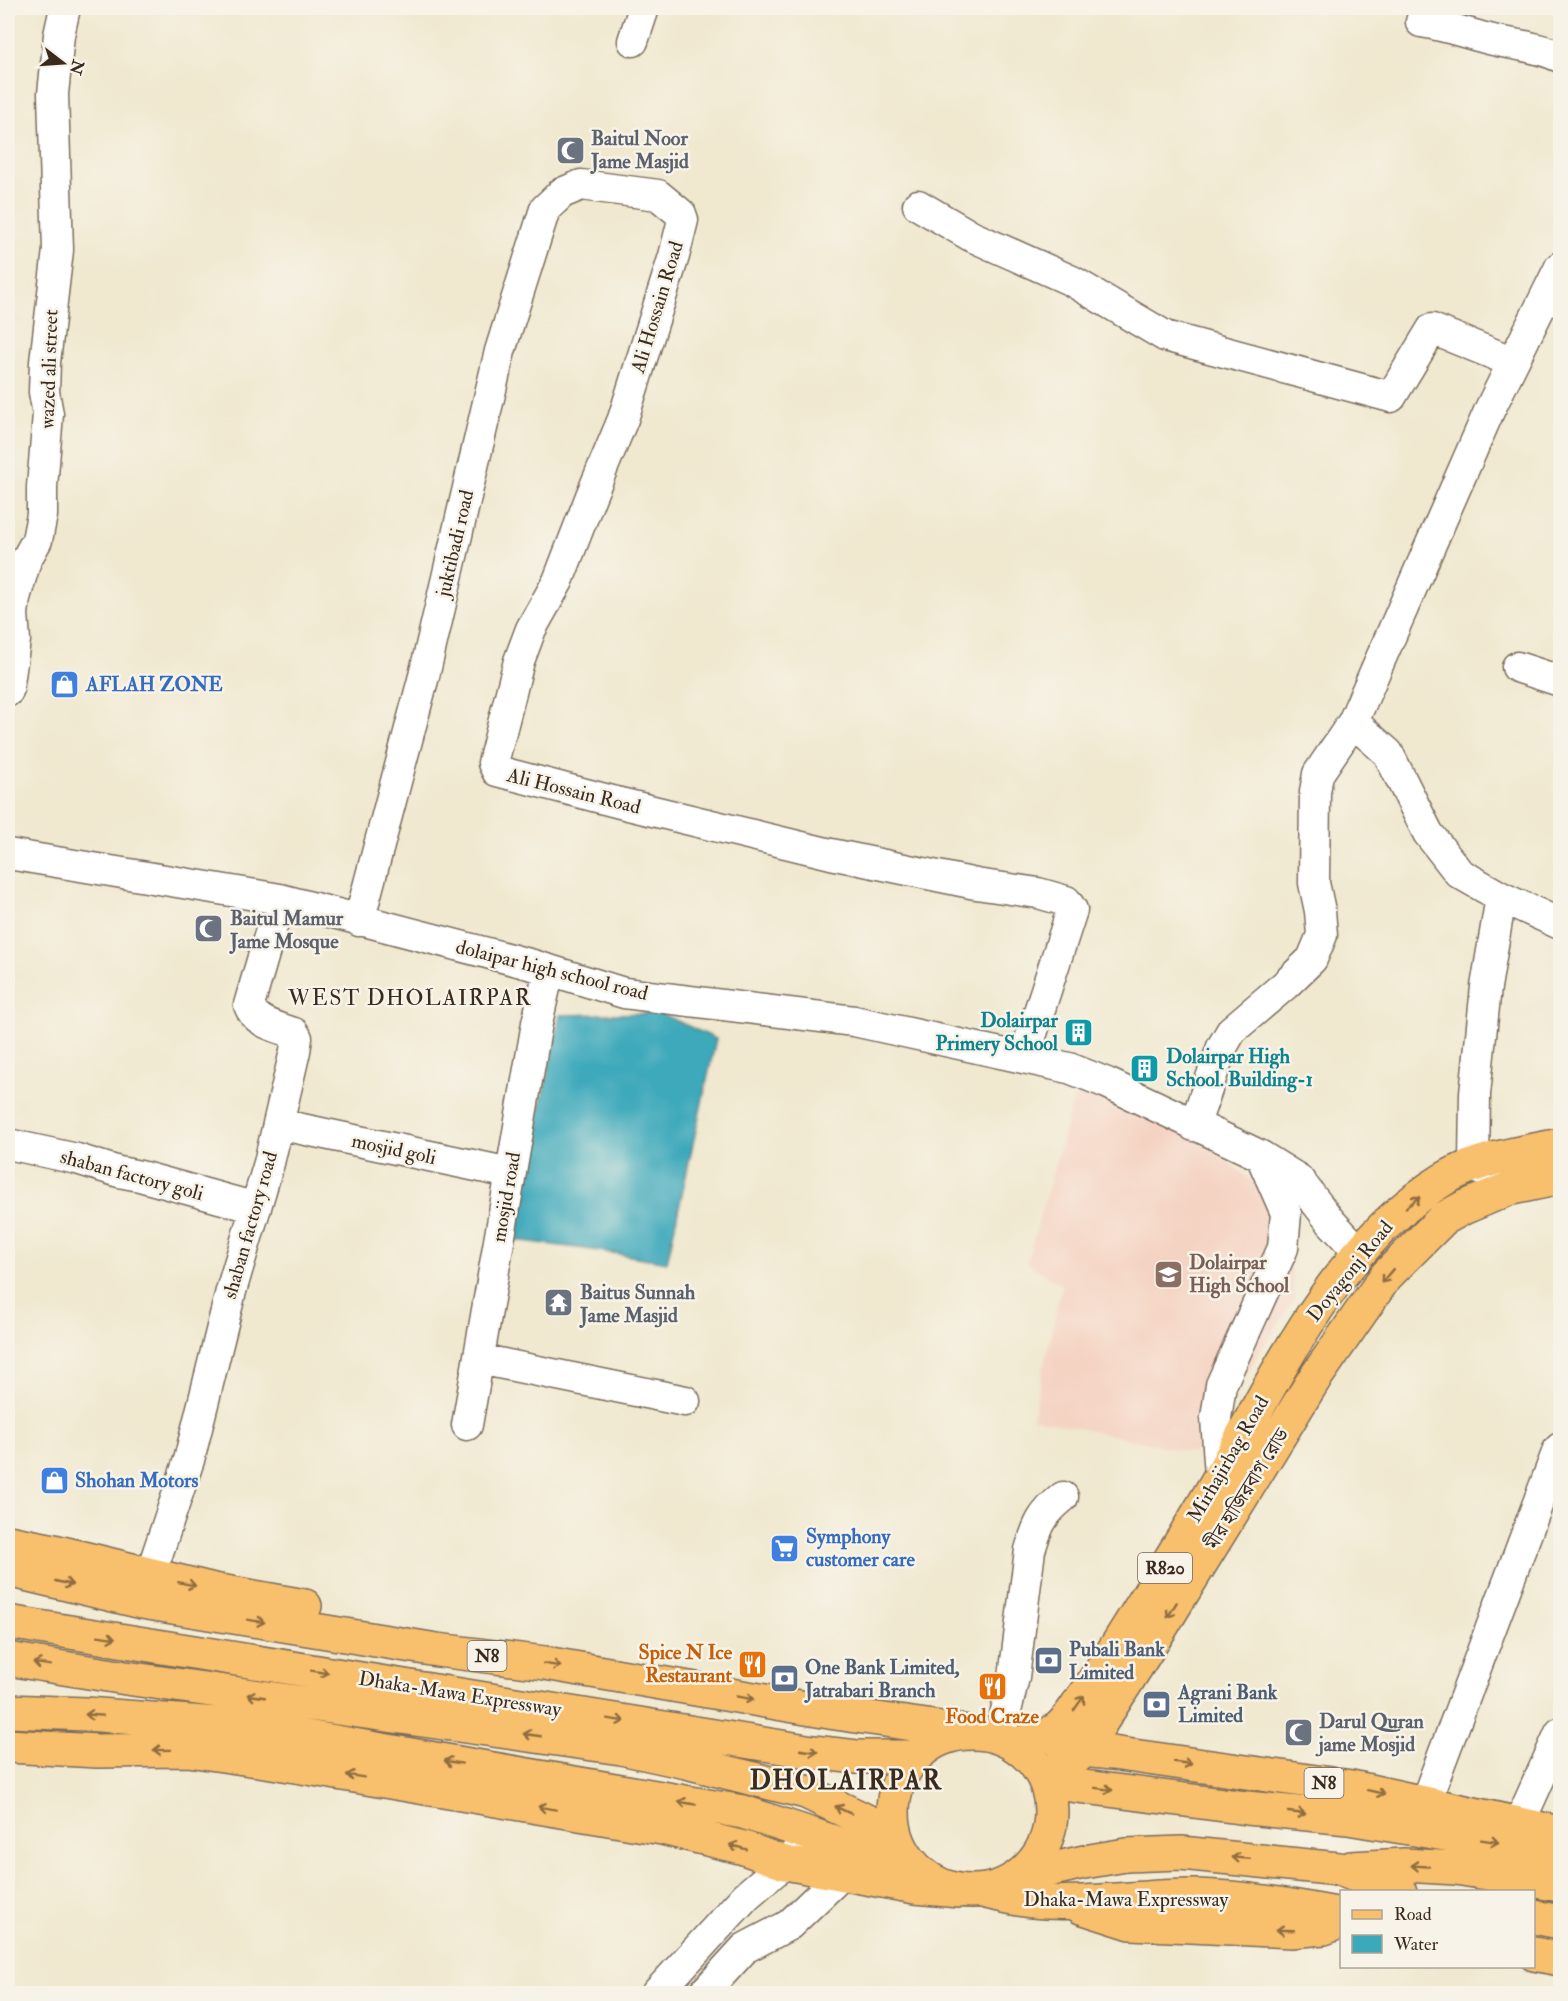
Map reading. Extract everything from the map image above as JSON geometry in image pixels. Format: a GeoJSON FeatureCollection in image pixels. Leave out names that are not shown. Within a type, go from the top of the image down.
{"type":"FeatureCollection","features":[{"type":"Feature","properties":{"kind":"main road","name":"Doyagonj Road"},"geometry":{"type":"LineString","coordinates":[[1284,1361],[1309,1321],[1360,1253],[1394,1217],[1415,1199],[1444,1179],[1474,1164],[1560,1145]]}},
{"type":"Feature","properties":{"kind":"main road","name":"R820"},"geometry":{"type":"LineString","coordinates":[[1508,1190],[1560,1178]]}},
{"type":"Feature","properties":{"kind":"main road","name":"মীর হাজিরবাগ রোড"},"geometry":{"type":"LineString","coordinates":[[1046,1782],[1068,1766],[1084,1749],[1159,1631],[1232,1484],[1313,1381],[1386,1276],[1443,1219],[1462,1208],[1508,1190]]}},
{"type":"Feature","properties":{"kind":"main road","name":"Mirhajirbag Road"},"geometry":{"type":"LineString","coordinates":[[994,1738],[1040,1738],[1058,1729],[1069,1717],[1232,1484],[1284,1361]]}},
{"type":"Feature","properties":{"kind":"main road"},"geometry":{"type":"LineString","coordinates":[[8,1542],[214,1590],[443,1630],[474,1642],[502,1657]]}},
{"type":"Feature","properties":{"kind":"main road","name":"N8"},"geometry":{"type":"LineString","coordinates":[[8,1570],[142,1602],[437,1650],[545,1663],[994,1738]]}},
{"type":"Feature","properties":{"kind":"main road","name":"Dhaka-Mawa Expressway"},"geometry":{"type":"LineString","coordinates":[[8,1622],[813,1752],[857,1757],[914,1757]]}},
{"type":"Feature","properties":{"kind":"main road","name":"Dhaka-Mawa Expressway"},"geometry":{"type":"LineString","coordinates":[[8,1659],[138,1680],[621,1748],[806,1792],[896,1835]]}},
{"type":"Feature","properties":{"kind":"main road"},"geometry":{"type":"LineString","coordinates":[[8,1711],[86,1714],[243,1726],[743,1812],[816,1836],[853,1863],[915,1887],[971,1891]]}},
{"type":"Feature","properties":{"kind":"main road","name":"Dhaka-Mawa Expressway"},"geometry":{"type":"LineString","coordinates":[[971,1891],[1000,1886],[1018,1877],[1036,1858],[1047,1837],[1051,1813],[1050,1797],[1046,1782],[1034,1761],[994,1738],[947,1736],[924,1748],[906,1767],[893,1800],[892,1818],[905,1856],[920,1872],[939,1884],[971,1891],[1016,1899],[1066,1902],[1142,1896],[1198,1896],[1248,1900],[1340,1915]]}},
{"type":"Feature","properties":{"kind":"main road"},"geometry":{"type":"LineString","coordinates":[[994,1738],[1084,1749]]}},
{"type":"Feature","properties":{"kind":"main road"},"geometry":{"type":"LineString","coordinates":[[8,1746],[97,1751],[188,1750],[662,1828],[744,1848],[785,1863],[853,1863],[920,1872]]}},
{"type":"Feature","properties":{"kind":"main road","name":"N8"},"geometry":{"type":"LineString","coordinates":[[1084,1749],[1352,1787],[1560,1833]]}},
{"type":"Feature","properties":{"kind":"main road"},"geometry":{"type":"LineString","coordinates":[[1046,1782],[1247,1808],[1348,1818],[1560,1853]]}},
{"type":"Feature","properties":{"kind":"main road"},"geometry":{"type":"LineString","coordinates":[[1018,1877],[1126,1855],[1181,1853],[1339,1869],[1404,1865],[1456,1868],[1560,1885]]}},
{"type":"Feature","properties":{"kind":"main road"},"geometry":{"type":"LineString","coordinates":[[1339,1869],[1395,1890]]}},
{"type":"Feature","properties":{"kind":"main road"},"geometry":{"type":"LineString","coordinates":[[1066,1902],[1131,1923],[1291,1931],[1324,1928],[1340,1921]]}},
{"type":"Feature","properties":{"kind":"main road"},"geometry":{"type":"LineString","coordinates":[[1535,1917],[1560,1922]]}},
{"type":"Feature","properties":{"kind":"main road"},"geometry":{"type":"LineString","coordinates":[[1535,1954],[1560,1959]]}},
{"type":"Feature","properties":{"kind":"street","name":"wazed ali street"},"geometry":{"type":"LineString","coordinates":[[8,691],[15,640],[13,614],[15,598],[26,560],[37,540],[42,515],[48,414],[44,392],[45,362],[58,250],[53,94],[59,35],[65,8]]}},
{"type":"Feature","properties":{"kind":"street"},"geometry":{"type":"LineString","coordinates":[[633,42],[644,8]]}},
{"type":"Feature","properties":{"kind":"street"},"geometry":{"type":"LineString","coordinates":[[1425,8],[1421,22],[1497,41],[1528,45],[1560,57]]}},
{"type":"Feature","properties":{"kind":"street","name":"juktibadi road"},"geometry":{"type":"LineString","coordinates":[[359,921],[424,676],[500,351],[545,209],[562,193],[581,185]]}},
{"type":"Feature","properties":{"kind":"street","name":"Ali Hossain Road"},"geometry":{"type":"LineString","coordinates":[[581,185],[658,195],[681,214],[683,220],[623,419],[558,580],[531,629],[519,661],[493,763],[494,768],[497,771],[620,803],[831,855],[976,884],[1038,893],[1066,901],[1072,910],[1024,1058]]}},
{"type":"Feature","properties":{"kind":"street"},"geometry":{"type":"LineString","coordinates":[[918,205],[971,236],[1072,281],[1165,336],[1391,397],[1432,329],[1513,362]]}},
{"type":"Feature","properties":{"kind":"street"},"geometry":{"type":"LineString","coordinates":[[1194,1126],[1222,1047],[1232,1030],[1285,985],[1312,958],[1322,935],[1314,883],[1315,792],[1318,774],[1353,722],[1490,409],[1560,267]]}},
{"type":"Feature","properties":{"kind":"street"},"geometry":{"type":"LineString","coordinates":[[1517,667],[1560,681]]}},
{"type":"Feature","properties":{"kind":"street"},"geometry":{"type":"LineString","coordinates":[[1353,722],[1388,753],[1428,833],[1459,873],[1501,897],[1560,924]]}},
{"type":"Feature","properties":{"kind":"street","name":"dolaipar high school road"},"geometry":{"type":"LineString","coordinates":[[8,854],[280,899],[549,970],[624,993],[854,1021],[1069,1068],[1091,1076],[1261,1156],[1298,1179],[1331,1222],[1360,1253]]}},
{"type":"Feature","properties":{"kind":"street"},"geometry":{"type":"LineString","coordinates":[[1501,897],[1486,987],[1475,1094],[1474,1164],[1508,1190]]}},
{"type":"Feature","properties":{"kind":"street","name":"shaban factory road"},"geometry":{"type":"LineString","coordinates":[[150,1576],[189,1460],[231,1291],[269,1163],[297,1038],[294,1033],[267,1024],[251,1013],[249,1005],[280,899]]}},
{"type":"Feature","properties":{"kind":"street","name":"mosjid road"},"geometry":{"type":"LineString","coordinates":[[467,1425],[537,1023],[549,970]]}},
{"type":"Feature","properties":{"kind":"street","name":"mosjid goli"},"geometry":{"type":"LineString","coordinates":[[278,1124],[510,1173]]}},
{"type":"Feature","properties":{"kind":"street","name":"shaban factory goli"},"geometry":{"type":"LineString","coordinates":[[8,1144],[77,1159],[256,1208]]}},
{"type":"Feature","properties":{"kind":"street"},"geometry":{"type":"LineString","coordinates":[[1232,1484],[1216,1418],[1221,1385],[1282,1248],[1286,1213],[1261,1156]]}},
{"type":"Feature","properties":{"kind":"street"},"geometry":{"type":"LineString","coordinates":[[479,1359],[685,1401]]}},
{"type":"Feature","properties":{"kind":"street"},"geometry":{"type":"LineString","coordinates":[[1425,1803],[1560,1448]]}},
{"type":"Feature","properties":{"kind":"street"},"geometry":{"type":"LineString","coordinates":[[994,1738],[1014,1677],[1030,1550],[1035,1532],[1047,1510],[1063,1497]]}},
{"type":"Feature","properties":{"kind":"street"},"geometry":{"type":"LineString","coordinates":[[1519,1824],[1560,1733]]}},
{"type":"Feature","properties":{"kind":"street"},"geometry":{"type":"LineString","coordinates":[[656,1994],[746,1896],[816,1836]]}},
{"type":"Feature","properties":{"kind":"street"},"geometry":{"type":"LineString","coordinates":[[703,1994],[745,1948],[789,1925],[853,1863]]}},
{"type":"Feature","properties":{"kind":"shaded area","name":"Dolairpar High School"},"geometry":{"type":"Polygon","coordinates":[[[1078,1084],[1209,1145],[1259,1188],[1290,1259],[1295,1298],[1194,1453],[1032,1418],[1062,1285],[1027,1263],[1078,1084]]]}},
{"type":"Feature","properties":{"kind":"water"},"geometry":{"type":"Polygon","coordinates":[[[660,1013],[716,1039],[667,1262],[516,1240],[535,1130],[560,1015],[660,1013]]]}},
{"type":"Feature","properties":{"kind":"place","name":"Baitul Noor Jame Masjid"},"geometry":{"type":"Point","coordinates":[570,150]}},
{"type":"Feature","properties":{"kind":"place","name":"AFLAH ZONE"},"geometry":{"type":"Point","coordinates":[65,684]}},
{"type":"Feature","properties":{"kind":"place","name":"Baitul Mamur Jame Mosque"},"geometry":{"type":"Point","coordinates":[209,929]}},
{"type":"Feature","properties":{"kind":"place","name":"Dolairpar Primery School"},"geometry":{"type":"Point","coordinates":[1079,1032]}},
{"type":"Feature","properties":{"kind":"place","name":"Dolairpar High School. Building-1"},"geometry":{"type":"Point","coordinates":[1145,1068]}},
{"type":"Feature","properties":{"kind":"place","name":"Dolairpar High School"},"geometry":{"type":"Point","coordinates":[1168,1274]}},
{"type":"Feature","properties":{"kind":"place","name":"Baitus Sunnah Jame Masjid"},"geometry":{"type":"Point","coordinates":[559,1303]}},
{"type":"Feature","properties":{"kind":"place","name":"Shohan Motors"},"geometry":{"type":"Point","coordinates":[54,1480]}},
{"type":"Feature","properties":{"kind":"place","name":"Symphony customer care"},"geometry":{"type":"Point","coordinates":[785,1548]}},
{"type":"Feature","properties":{"kind":"place","name":"Pubali Bank Limited"},"geometry":{"type":"Point","coordinates":[1048,1661]}},
{"type":"Feature","properties":{"kind":"place","name":"Spice N Ice Restaurant"},"geometry":{"type":"Point","coordinates":[753,1664]}},
{"type":"Feature","properties":{"kind":"place","name":"One Bank Limited, Jatrabari Branch"},"geometry":{"type":"Point","coordinates":[784,1679]}},
{"type":"Feature","properties":{"kind":"place","name":"Food Craze"},"geometry":{"type":"Point","coordinates":[992,1686]}},
{"type":"Feature","properties":{"kind":"place","name":"Agrani Bank Limited"},"geometry":{"type":"Point","coordinates":[1157,1704]}},
{"type":"Feature","properties":{"kind":"place","name":"Darul Quran jame Mosjid"},"geometry":{"type":"Point","coordinates":[1298,1733]}},
{"type":"Feature","properties":{"kind":"district","name":"WEST DHOLAIRPAR"},"geometry":{"type":"Point","coordinates":[410,998]}},
{"type":"Feature","properties":{"kind":"district","name":"DHOLAIRPAR"},"geometry":{"type":"Point","coordinates":[846,1781]}}]}
